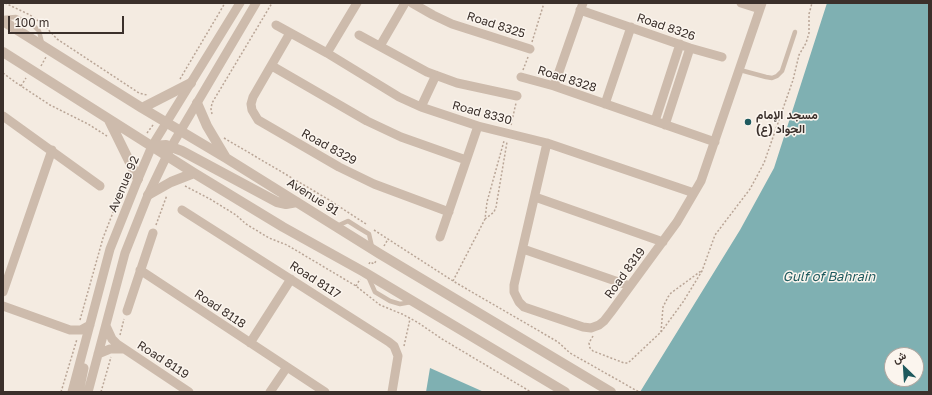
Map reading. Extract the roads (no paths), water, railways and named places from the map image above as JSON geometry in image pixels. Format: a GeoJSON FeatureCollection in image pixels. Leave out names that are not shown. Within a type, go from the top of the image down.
{"type":"FeatureCollection","features":[{"type":"Feature","properties":{"kind":"street","name":"Avenue 92"},"geometry":{"type":"LineString","coordinates":[[72,392],[110,249],[152,146],[240,3]]}},
{"type":"Feature","properties":{"kind":"street"},"geometry":{"type":"LineString","coordinates":[[88,392],[125,253],[148,195],[180,131],[256,3]]}},
{"type":"Feature","properties":{"kind":"street"},"geometry":{"type":"LineString","coordinates":[[327,53],[357,3]]}},
{"type":"Feature","properties":{"kind":"street"},"geometry":{"type":"LineString","coordinates":[[380,46],[405,3]]}},
{"type":"Feature","properties":{"kind":"street","name":"Road 8325"},"geometry":{"type":"LineString","coordinates":[[412,3],[452,24],[530,49]]}},
{"type":"Feature","properties":{"kind":"street"},"geometry":{"type":"LineString","coordinates":[[741,3],[761,6]]}},
{"type":"Feature","properties":{"kind":"street","name":"Road 8319"},"geometry":{"type":"LineString","coordinates":[[523,249],[514,286],[515,297],[524,307],[583,327],[591,328],[604,321],[677,222],[701,181],[761,6]]}},
{"type":"Feature","properties":{"kind":"street","name":"Road 8326"},"geometry":{"type":"LineString","coordinates":[[554,86],[582,7],[631,27],[690,48],[722,57]]}},
{"type":"Feature","properties":{"kind":"street","name":"Avenue 91"},"geometry":{"type":"LineString","coordinates":[[3,19],[46,48],[142,108],[611,392]]}},
{"type":"Feature","properties":{"kind":"street","name":"Road 8330"},"geometry":{"type":"LineString","coordinates":[[276,25],[327,53],[399,97],[421,107],[478,126],[547,143],[694,193]]}},
{"type":"Feature","properties":{"kind":"street","name":"Road 8328"},"geometry":{"type":"LineString","coordinates":[[605,104],[631,27]]}},
{"type":"Feature","properties":{"kind":"street","name":"Road 8329"},"geometry":{"type":"LineString","coordinates":[[290,33],[253,97],[251,104],[252,110],[258,120],[339,167],[374,184],[449,212]]}},
{"type":"Feature","properties":{"kind":"street"},"geometry":{"type":"LineString","coordinates":[[359,35],[406,61],[436,75],[457,83],[517,96]]}},
{"type":"Feature","properties":{"kind":"street"},"geometry":{"type":"LineString","coordinates":[[655,121],[680,44]]}},
{"type":"Feature","properties":{"kind":"street"},"geometry":{"type":"LineString","coordinates":[[665,125],[690,48]]}},
{"type":"Feature","properties":{"kind":"street"},"geometry":{"type":"LineString","coordinates":[[3,52],[152,146],[166,145],[169,151],[194,173],[283,227],[366,274],[565,392]]}},
{"type":"Feature","properties":{"kind":"street"},"geometry":{"type":"LineString","coordinates":[[272,66],[367,121],[401,137],[466,160]]}},
{"type":"Feature","properties":{"kind":"street"},"geometry":{"type":"LineString","coordinates":[[421,107],[436,75]]}},
{"type":"Feature","properties":{"kind":"street","name":"Road 8328"},"geometry":{"type":"LineString","coordinates":[[521,77],[554,86],[715,142]]}},
{"type":"Feature","properties":{"kind":"street"},"geometry":{"type":"LineString","coordinates":[[142,108],[191,83]]}},
{"type":"Feature","properties":{"kind":"street"},"geometry":{"type":"LineString","coordinates":[[197,103],[207,126],[226,158]]}},
{"type":"Feature","properties":{"kind":"street"},"geometry":{"type":"LineString","coordinates":[[3,116],[100,186]]}},
{"type":"Feature","properties":{"kind":"street"},"geometry":{"type":"LineString","coordinates":[[110,120],[138,179]]}},
{"type":"Feature","properties":{"kind":"street"},"geometry":{"type":"LineString","coordinates":[[440,237],[478,126]]}},
{"type":"Feature","properties":{"kind":"street"},"geometry":{"type":"LineString","coordinates":[[547,143],[523,249],[630,286]]}},
{"type":"Feature","properties":{"kind":"street"},"geometry":{"type":"LineString","coordinates":[[3,292],[5,280],[52,150]]}},
{"type":"Feature","properties":{"kind":"street"},"geometry":{"type":"LineString","coordinates":[[169,151],[277,202],[286,204],[297,202]]}},
{"type":"Feature","properties":{"kind":"street"},"geometry":{"type":"LineString","coordinates":[[148,195],[171,182],[194,173]]}},
{"type":"Feature","properties":{"kind":"street"},"geometry":{"type":"LineString","coordinates":[[535,197],[663,242]]}},
{"type":"Feature","properties":{"kind":"street","name":"Road 8117"},"geometry":{"type":"LineString","coordinates":[[182,210],[394,346],[398,356],[392,392]]}},
{"type":"Feature","properties":{"kind":"street"},"geometry":{"type":"LineString","coordinates":[[127,310],[153,233]]}},
{"type":"Feature","properties":{"kind":"street","name":"Road 8118"},"geometry":{"type":"LineString","coordinates":[[140,270],[326,392]]}},
{"type":"Feature","properties":{"kind":"street"},"geometry":{"type":"LineString","coordinates":[[250,343],[291,279]]}},
{"type":"Feature","properties":{"kind":"street"},"geometry":{"type":"LineString","coordinates":[[3,306],[70,330],[78,336],[85,345]]}},
{"type":"Feature","properties":{"kind":"street"},"geometry":{"type":"LineString","coordinates":[[70,330],[81,330],[90,325]]}},
{"type":"Feature","properties":{"kind":"street","name":"Road 8119"},"geometry":{"type":"LineString","coordinates":[[106,326],[112,339],[118,347],[189,392]]}},
{"type":"Feature","properties":{"kind":"street"},"geometry":{"type":"LineString","coordinates":[[98,354],[118,347]]}},
{"type":"Feature","properties":{"kind":"street"},"geometry":{"type":"LineString","coordinates":[[79,392],[85,367],[81,360]]}},
{"type":"Feature","properties":{"kind":"street"},"geometry":{"type":"LineString","coordinates":[[270,392],[287,367]]}},
{"type":"Feature","properties":{"kind":"lane"},"geometry":{"type":"LineString","coordinates":[[740,70],[766,77],[777,76],[782,71],[795,32]]}},
{"type":"Feature","properties":{"kind":"water","name":"Gulf of Bahrain"},"geometry":{"type":"Polygon","coordinates":[[[827,3],[929,3],[929,392],[640,392],[740,230],[774,168],[827,3]]]}},
{"type":"Feature","properties":{"kind":"water"},"geometry":{"type":"Polygon","coordinates":[[[430,368],[484,392],[426,392],[430,368]]]}},
{"type":"Feature","properties":{"kind":"place","name":"مسجد الإمام الجواد (ع)"},"geometry":{"type":"Point","coordinates":[748,122]}}]}
